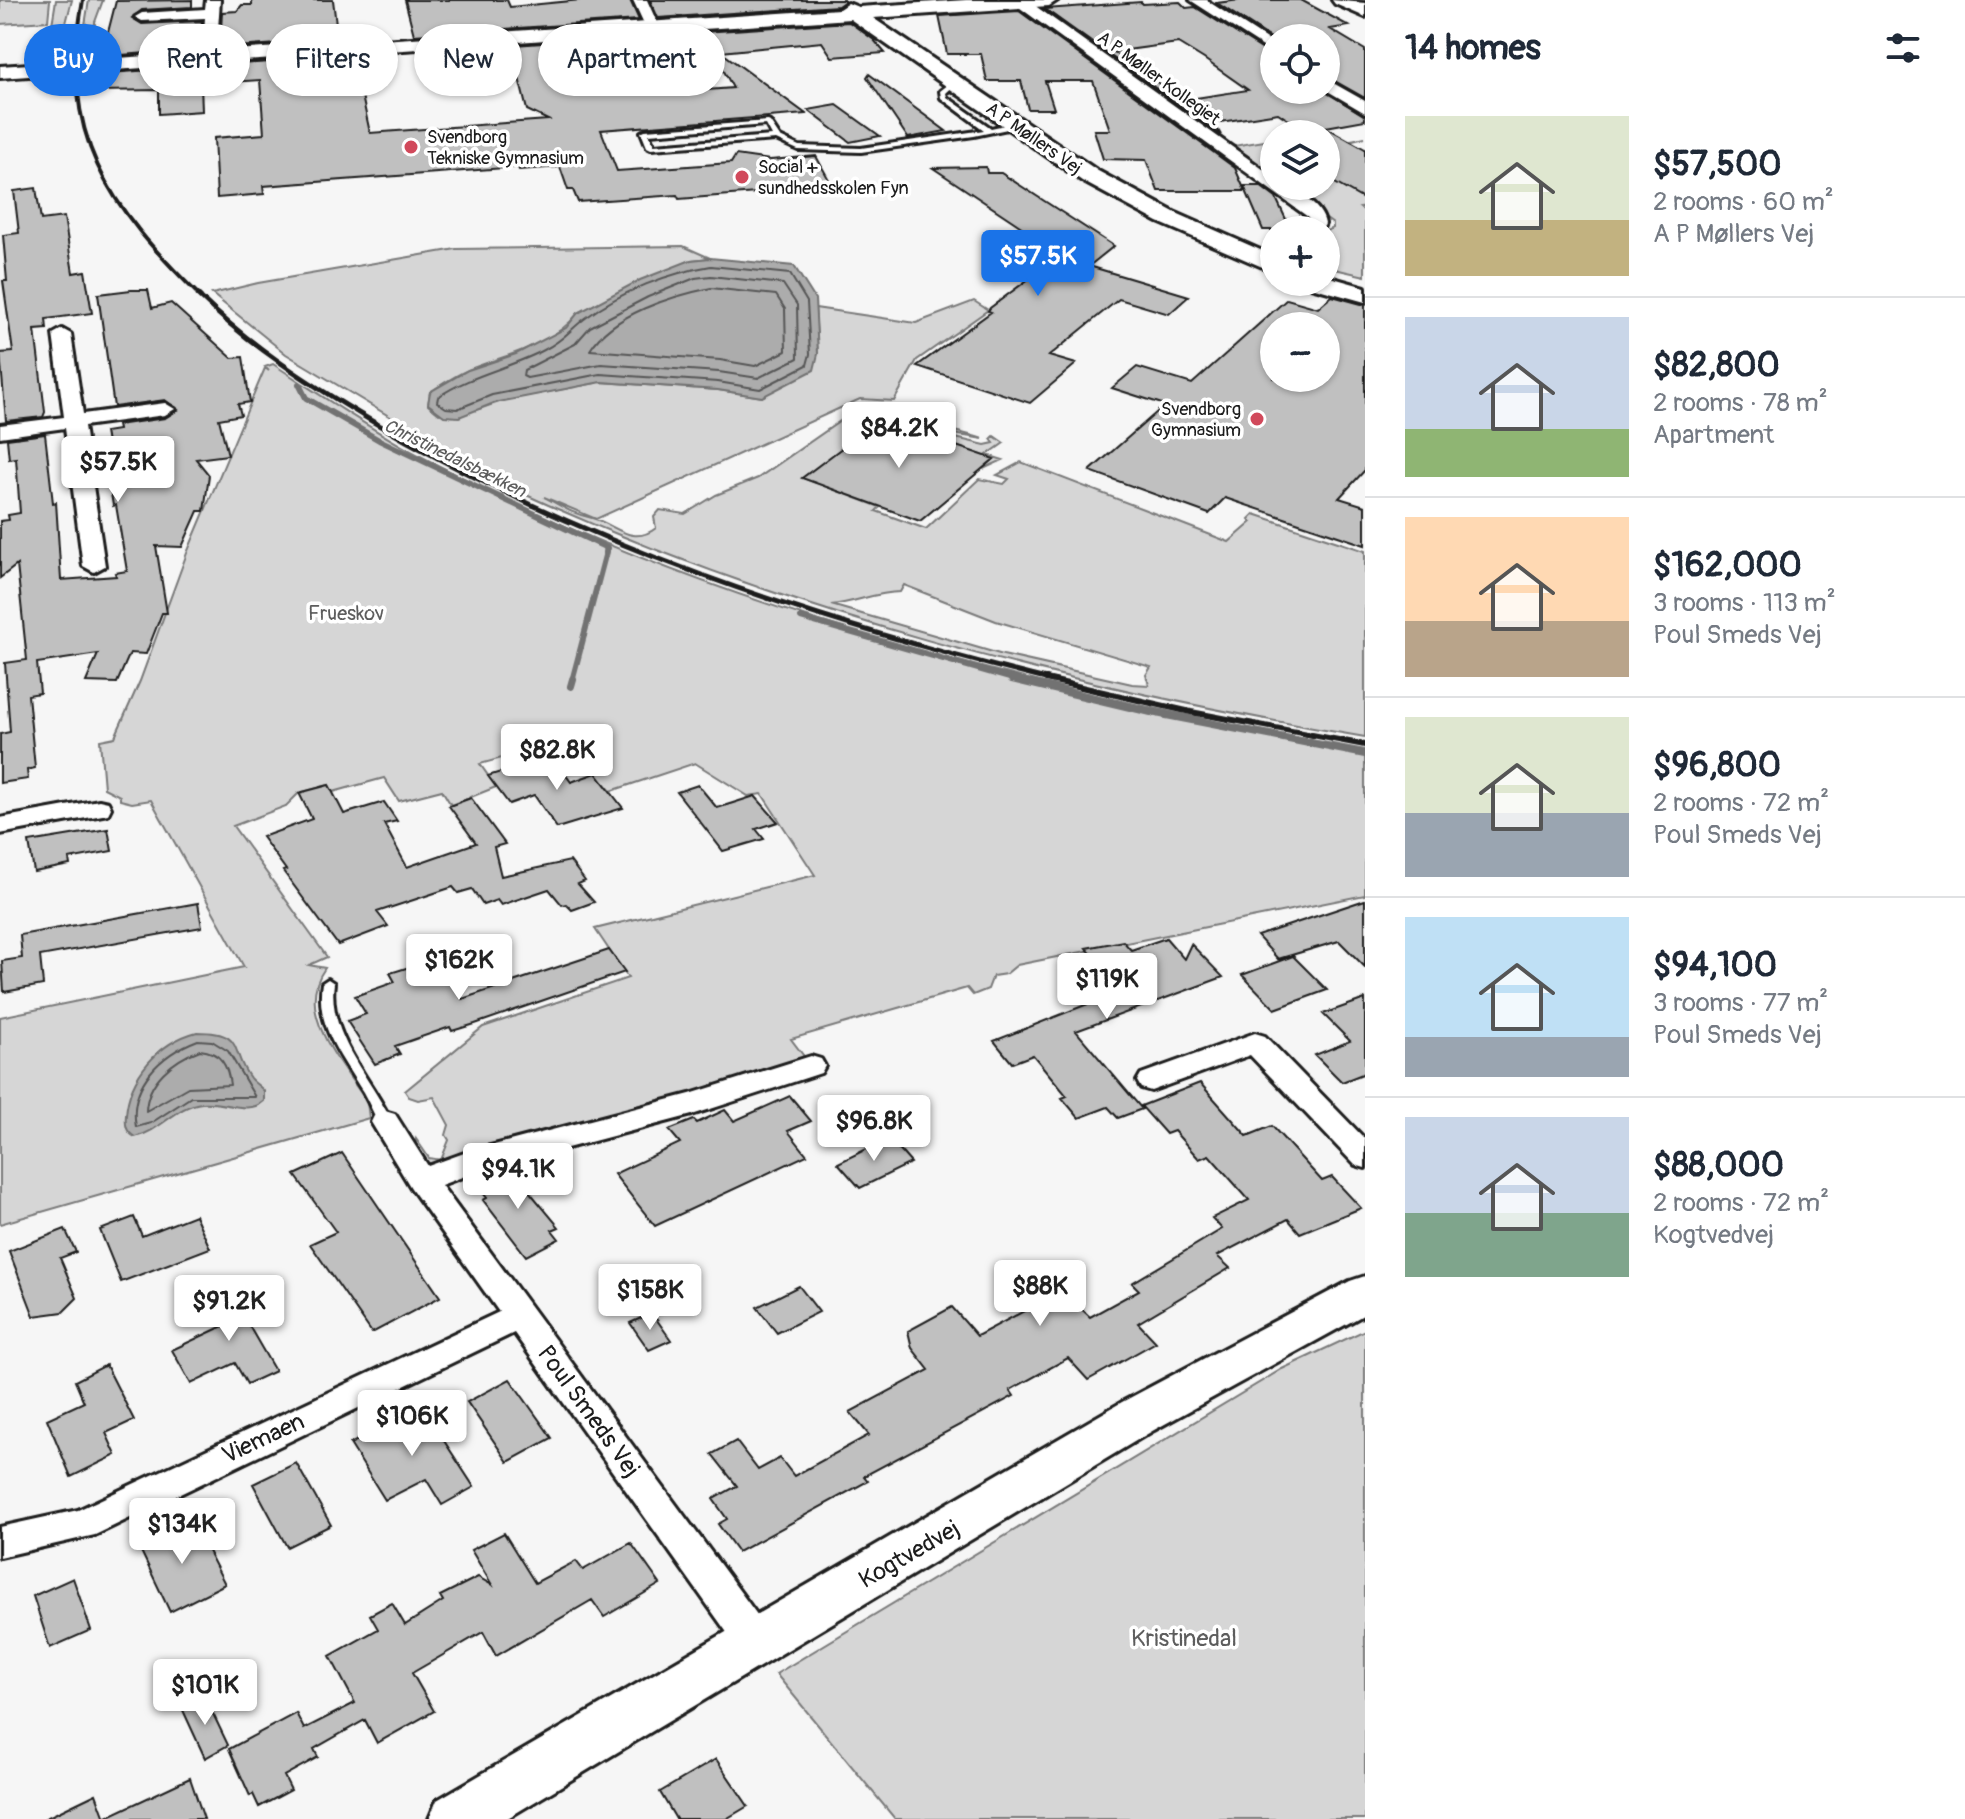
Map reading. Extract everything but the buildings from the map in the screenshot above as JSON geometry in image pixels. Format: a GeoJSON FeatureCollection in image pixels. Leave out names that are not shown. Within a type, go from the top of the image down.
{"type":"FeatureCollection","features":[{"type":"Feature","properties":{"kind":"main road"},"geometry":{"type":"LineString","coordinates":[[1342,0],[1365,11]]}},
{"type":"Feature","properties":{"kind":"street"},"geometry":{"type":"LineString","coordinates":[[640,0],[651,24]]}},
{"type":"Feature","properties":{"kind":"street"},"geometry":{"type":"LineString","coordinates":[[681,24],[846,7],[1049,0]]}},
{"type":"Feature","properties":{"kind":"street"},"geometry":{"type":"LineString","coordinates":[[1197,0],[1260,41]]}},
{"type":"Feature","properties":{"kind":"street","name":"A P Møller Kollegiet"},"geometry":{"type":"LineString","coordinates":[[1021,2],[1260,175]]}},
{"type":"Feature","properties":{"kind":"street"},"geometry":{"type":"LineString","coordinates":[[142,17],[213,7]]}},
{"type":"Feature","properties":{"kind":"street","name":"A P Møllers Vej"},"geometry":{"type":"LineString","coordinates":[[846,7],[1014,125],[1119,193],[1260,257]]}},
{"type":"Feature","properties":{"kind":"street"},"geometry":{"type":"LineString","coordinates":[[250,55],[538,35]]}},
{"type":"Feature","properties":{"kind":"street"},"geometry":{"type":"LineString","coordinates":[[0,72],[138,63]]}},
{"type":"Feature","properties":{"kind":"street"},"geometry":{"type":"LineString","coordinates":[[1340,92],[1365,108]]}},
{"type":"Feature","properties":{"kind":"street","name":"A P Møller Kollegiet"},"geometry":{"type":"LineString","coordinates":[[1295,200],[1316,216]]}},
{"type":"Feature","properties":{"kind":"street"},"geometry":{"type":"LineString","coordinates":[[1340,282],[1365,289]]}},
{"type":"Feature","properties":{"kind":"street"},"geometry":{"type":"LineString","coordinates":[[1340,288],[1365,295]]}},
{"type":"Feature","properties":{"kind":"street"},"geometry":{"type":"LineString","coordinates":[[62,334],[94,566]]}},
{"type":"Feature","properties":{"kind":"street"},"geometry":{"type":"LineString","coordinates":[[0,431],[165,409]]}},
{"type":"Feature","properties":{"kind":"street"},"geometry":{"type":"LineString","coordinates":[[0,826],[99,808]]}},
{"type":"Feature","properties":{"kind":"street"},"geometry":{"type":"LineString","coordinates":[[1151,1081],[1255,1043],[1365,1157]]}},
{"type":"Feature","properties":{"kind":"street"},"geometry":{"type":"LineString","coordinates":[[421,1180],[467,1163],[692,1104],[811,1066]]}},
{"type":"Feature","properties":{"kind":"street","name":"Poul Smeds Vej"},"geometry":{"type":"LineString","coordinates":[[385,1122],[421,1180],[756,1643]]}},
{"type":"Feature","properties":{"kind":"street","name":"Kogtvedvej"},"geometry":{"type":"LineString","coordinates":[[456,1819],[1138,1416],[1365,1293]]}},
{"type":"Feature","properties":{"kind":"street","name":"Viemaen"},"geometry":{"type":"LineString","coordinates":[[0,1542],[83,1524],[520,1316]]}},
{"type":"Feature","properties":{"kind":"lane"},"geometry":{"type":"LineString","coordinates":[[955,82],[942,92],[944,98],[991,131]]}},
{"type":"Feature","properties":{"kind":"lane"},"geometry":{"type":"LineString","coordinates":[[777,138],[768,123],[645,132],[651,147],[777,138],[798,148],[830,151],[903,145],[1014,125]]}},
{"type":"Feature","properties":{"kind":"lane"},"geometry":{"type":"LineString","coordinates":[[328,983],[323,1000],[328,1019],[377,1102],[385,1122]]}},
{"type":"Feature","properties":{"kind":"green space"},"geometry":{"type":"Polygon","coordinates":[[[0,0],[50,0],[48,21],[0,24],[0,0]]]}},
{"type":"Feature","properties":{"kind":"green space"},"geometry":{"type":"Polygon","coordinates":[[[56,0],[72,0],[66,24],[52,24],[56,0]]]}},
{"type":"Feature","properties":{"kind":"green space"},"geometry":{"type":"Polygon","coordinates":[[[89,0],[103,0],[95,24],[85,24],[89,0]]]}},
{"type":"Feature","properties":{"kind":"green space"},"geometry":{"type":"Polygon","coordinates":[[[1260,142],[1260,171],[1227,147],[1260,142]]]}},
{"type":"Feature","properties":{"kind":"green space"},"geometry":{"type":"Polygon","coordinates":[[[1340,176],[1365,200],[1365,207],[1360,208],[1365,211],[1365,276],[1340,270],[1340,216],[1322,216],[1300,200],[1340,200],[1340,176]]]}},
{"type":"Feature","properties":{"kind":"green space"},"geometry":{"type":"Polygon","coordinates":[[[683,246],[710,258],[691,260],[578,313],[567,325],[542,342],[453,377],[430,392],[428,405],[439,414],[479,409],[505,400],[601,382],[718,390],[762,397],[818,354],[815,308],[916,323],[974,301],[988,310],[917,360],[894,401],[860,399],[596,519],[544,497],[631,535],[647,533],[656,528],[654,517],[660,510],[685,514],[716,495],[758,478],[859,408],[873,413],[907,415],[922,423],[983,439],[910,422],[803,478],[880,507],[876,511],[926,529],[979,479],[1004,484],[1009,479],[997,475],[1021,462],[1229,542],[1252,522],[1249,519],[1254,514],[1365,551],[1365,737],[1146,695],[931,641],[719,573],[513,489],[523,487],[462,460],[286,354],[212,294],[258,283],[456,249],[683,246]],[[904,585],[900,592],[831,605],[1003,655],[1132,684],[1149,685],[1146,675],[1151,667],[996,621],[904,585]]]}},
{"type":"Feature","properties":{"kind":"green space","name":"Frueskov"},"geometry":{"type":"Polygon","coordinates":[[[273,364],[393,441],[523,507],[638,557],[756,600],[876,638],[997,671],[1119,700],[1365,750],[1365,895],[1017,965],[1006,974],[993,976],[988,989],[973,995],[967,988],[791,1039],[806,1059],[689,1096],[433,1165],[425,1163],[415,1147],[416,1139],[429,1158],[441,1160],[449,1140],[446,1135],[449,1125],[434,1097],[418,1100],[409,1097],[405,1091],[483,1027],[628,978],[595,929],[815,875],[762,794],[748,796],[695,763],[611,791],[581,757],[556,743],[480,764],[496,787],[451,805],[442,790],[399,801],[384,778],[333,792],[329,785],[299,793],[286,806],[233,826],[327,957],[309,965],[325,968],[317,985],[315,1002],[318,1020],[335,1055],[367,1102],[369,1118],[0,1224],[0,1017],[244,967],[151,800],[132,803],[120,800],[120,796],[104,788],[100,740],[115,737],[140,681],[187,553],[265,368],[269,371],[265,367],[273,364]]]}},
{"type":"Feature","properties":{"kind":"green space"},"geometry":{"type":"Polygon","coordinates":[[[913,428],[985,445],[994,443],[991,439],[994,436],[1004,443],[987,455],[1003,460],[983,469],[994,459],[910,431],[913,428]]]}},
{"type":"Feature","properties":{"kind":"green space"},"geometry":{"type":"Polygon","coordinates":[[[479,472],[509,481],[503,485],[479,472]]]}},
{"type":"Feature","properties":{"kind":"green space","name":"Kristinedal"},"geometry":{"type":"Polygon","coordinates":[[[1365,1330],[1365,1819],[895,1819],[776,1674],[1282,1369],[1365,1330]]]}},
{"type":"Feature","properties":{"kind":"water"},"geometry":{"type":"Polygon","coordinates":[[[710,258],[794,266],[815,299],[818,354],[814,370],[762,397],[718,390],[601,382],[494,403],[459,417],[444,416],[428,404],[430,392],[468,370],[516,354],[566,328],[578,313],[640,280],[691,260],[710,258]]]}},
{"type":"Feature","properties":{"kind":"water"},"geometry":{"type":"Polygon","coordinates":[[[197,1032],[223,1035],[230,1039],[250,1078],[264,1091],[264,1101],[250,1107],[210,1103],[193,1105],[153,1130],[135,1137],[127,1128],[126,1115],[128,1101],[140,1074],[159,1052],[197,1032]]]}},
{"type":"Feature","properties":{"kind":"waterway","name":"Christinedalsbækken"},"geometry":{"type":"LineString","coordinates":[[299,384],[306,398],[379,440],[607,548],[572,681]]}},
{"type":"Feature","properties":{"kind":"waterway"},"geometry":{"type":"LineString","coordinates":[[801,618],[1018,680]]}},
{"type":"Feature","properties":{"kind":"waterway"},"geometry":{"type":"LineString","coordinates":[[571,686],[573,679]]}},
{"type":"Feature","properties":{"kind":"waterway"},"geometry":{"type":"LineString","coordinates":[[1012,679],[1018,680]]}},
{"type":"Feature","properties":{"kind":"waterway"},"geometry":{"type":"LineString","coordinates":[[1018,680],[1151,712],[1365,754]]}},
{"type":"Feature","properties":{"kind":"railway"},"geometry":{"type":"LineString","coordinates":[[83,0],[77,48],[78,91],[85,129],[97,165],[139,231],[201,297]]}},
{"type":"Feature","properties":{"kind":"railway"},"geometry":{"type":"LineString","coordinates":[[198,295],[259,347],[325,392],[450,464],[532,505],[616,542],[789,606],[1049,680]]}},
{"type":"Feature","properties":{"kind":"railway"},"geometry":{"type":"LineString","coordinates":[[1049,680],[1191,712],[1365,745]]}},
{"type":"Feature","properties":{"kind":"railway"},"geometry":{"type":"LineString","coordinates":[[1049,680],[1054,681]]}},
{"type":"Feature","properties":{"kind":"place","name":"Svendborg Tekniske Gymnasium"},"geometry":{"type":"Point","coordinates":[411,147]}},
{"type":"Feature","properties":{"kind":"place","name":"Social + sundhedsskolen Fyn"},"geometry":{"type":"Point","coordinates":[742,177]}},
{"type":"Feature","properties":{"kind":"place","name":"Svendborg Gymnasium"},"geometry":{"type":"Point","coordinates":[1257,419]}}]}
